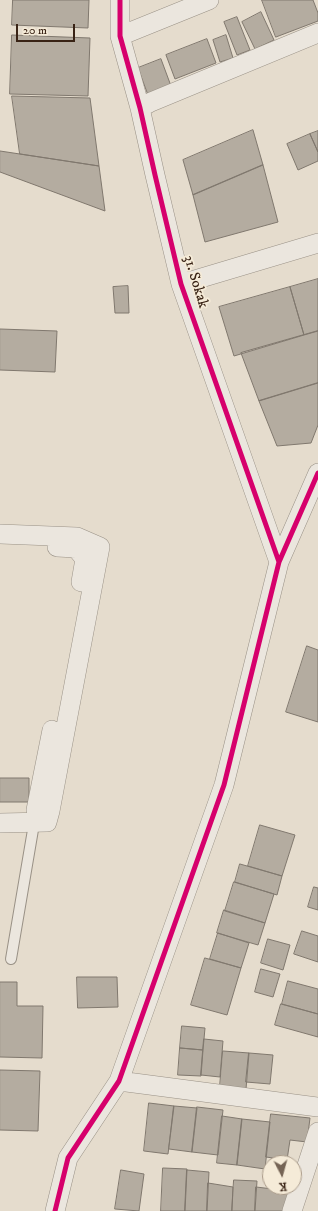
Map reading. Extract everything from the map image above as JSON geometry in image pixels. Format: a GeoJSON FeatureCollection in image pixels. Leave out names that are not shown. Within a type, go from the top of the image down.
{"type":"FeatureCollection","features":[{"type":"Feature","properties":{"kind":"street","name":"31. Sokak"},"geometry":{"type":"LineString","coordinates":[[120,0],[120,36],[140,108],[181,284],[279,562]]}},
{"type":"Feature","properties":{"kind":"street"},"geometry":{"type":"LineString","coordinates":[[120,36],[209,0]]}},
{"type":"Feature","properties":{"kind":"street"},"geometry":{"type":"LineString","coordinates":[[140,108],[151,102],[318,33]]}},
{"type":"Feature","properties":{"kind":"street"},"geometry":{"type":"LineString","coordinates":[[181,284],[318,243]]}},
{"type":"Feature","properties":{"kind":"street"},"geometry":{"type":"LineString","coordinates":[[54,1211],[68,1158],[120,1081],[224,785],[279,562],[318,473]]}},
{"type":"Feature","properties":{"kind":"street"},"geometry":{"type":"LineString","coordinates":[[0,534],[77,537],[100,546],[40,814]]}},
{"type":"Feature","properties":{"kind":"street"},"geometry":{"type":"LineString","coordinates":[[0,545],[76,548],[85,559],[40,814]]}},
{"type":"Feature","properties":{"kind":"street"},"geometry":{"type":"LineString","coordinates":[[0,811],[40,814]]}},
{"type":"Feature","properties":{"kind":"street"},"geometry":{"type":"LineString","coordinates":[[0,822],[40,814]]}},
{"type":"Feature","properties":{"kind":"street"},"geometry":{"type":"LineString","coordinates":[[120,1081],[318,1107]]}},
{"type":"Feature","properties":{"kind":"street"},"geometry":{"type":"LineString","coordinates":[[292,1211],[318,1132]]}},
{"type":"Feature","properties":{"kind":"lane"},"geometry":{"type":"LineString","coordinates":[[11,959],[40,814]]}},
{"type":"Feature","properties":{"kind":"building"},"geometry":{"type":"Polygon","coordinates":[[[13,0],[89,0],[88,28],[12,25],[13,0]]]}},
{"type":"Feature","properties":{"kind":"building"},"geometry":{"type":"Polygon","coordinates":[[[262,0],[313,0],[318,13],[318,21],[276,37],[262,0]]]}},
{"type":"Feature","properties":{"kind":"building"},"geometry":{"type":"Polygon","coordinates":[[[261,12],[274,40],[255,49],[242,22],[261,12]]]}},
{"type":"Feature","properties":{"kind":"building"},"geometry":{"type":"Polygon","coordinates":[[[237,17],[250,50],[237,55],[224,22],[237,17]]]}},
{"type":"Feature","properties":{"kind":"building"},"geometry":{"type":"Polygon","coordinates":[[[12,35],[90,38],[88,96],[10,94],[12,35]]]}},
{"type":"Feature","properties":{"kind":"building"},"geometry":{"type":"Polygon","coordinates":[[[226,35],[233,58],[220,62],[213,40],[226,35]]]}},
{"type":"Feature","properties":{"kind":"building"},"geometry":{"type":"Polygon","coordinates":[[[207,39],[216,63],[175,79],[166,55],[207,39]]]}},
{"type":"Feature","properties":{"kind":"building"},"geometry":{"type":"Polygon","coordinates":[[[161,59],[171,86],[148,95],[138,68],[161,59]]]}},
{"type":"Feature","properties":{"kind":"building"},"geometry":{"type":"Polygon","coordinates":[[[12,96],[90,98],[99,166],[20,154],[12,96]]]}},
{"type":"Feature","properties":{"kind":"building"},"geometry":{"type":"Polygon","coordinates":[[[253,130],[263,165],[193,195],[183,160],[253,130]]]}},
{"type":"Feature","properties":{"kind":"building"},"geometry":{"type":"Polygon","coordinates":[[[318,131],[318,152],[310,134],[318,131]]]}},
{"type":"Feature","properties":{"kind":"building"},"geometry":{"type":"Polygon","coordinates":[[[310,134],[318,152],[318,161],[298,170],[287,144],[310,134]]]}},
{"type":"Feature","properties":{"kind":"building"},"geometry":{"type":"Polygon","coordinates":[[[0,151],[99,166],[105,211],[0,172],[0,151]]]}},
{"type":"Feature","properties":{"kind":"building"},"geometry":{"type":"Polygon","coordinates":[[[263,165],[278,222],[205,242],[193,195],[263,165]]]}},
{"type":"Feature","properties":{"kind":"building"},"geometry":{"type":"Polygon","coordinates":[[[318,279],[318,331],[304,335],[290,287],[318,279]]]}},
{"type":"Feature","properties":{"kind":"building"},"geometry":{"type":"Polygon","coordinates":[[[128,286],[129,313],[115,313],[113,287],[128,286]]]}},
{"type":"Feature","properties":{"kind":"building"},"geometry":{"type":"Polygon","coordinates":[[[290,287],[304,335],[234,356],[219,307],[290,287]]]}},
{"type":"Feature","properties":{"kind":"building"},"geometry":{"type":"Polygon","coordinates":[[[0,329],[57,331],[55,372],[0,370],[0,329]]]}},
{"type":"Feature","properties":{"kind":"building"},"geometry":{"type":"Polygon","coordinates":[[[318,331],[318,383],[259,401],[241,353],[318,331]]]}},
{"type":"Feature","properties":{"kind":"building"},"geometry":{"type":"Polygon","coordinates":[[[318,383],[318,425],[311,443],[277,446],[259,401],[318,383]]]}},
{"type":"Feature","properties":{"kind":"building"},"geometry":{"type":"Polygon","coordinates":[[[307,646],[318,650],[318,722],[286,712],[307,646]]]}},
{"type":"Feature","properties":{"kind":"building"},"geometry":{"type":"Polygon","coordinates":[[[0,778],[29,778],[29,802],[0,802],[0,778]]]}},
{"type":"Feature","properties":{"kind":"building"},"geometry":{"type":"Polygon","coordinates":[[[260,825],[295,835],[282,876],[248,866],[260,825]]]}},
{"type":"Feature","properties":{"kind":"building"},"geometry":{"type":"Polygon","coordinates":[[[240,864],[282,876],[277,895],[235,882],[240,864]]]}},
{"type":"Feature","properties":{"kind":"building"},"geometry":{"type":"Polygon","coordinates":[[[234,882],[274,894],[265,923],[225,911],[234,882]]]}},
{"type":"Feature","properties":{"kind":"building"},"geometry":{"type":"Polygon","coordinates":[[[314,887],[318,888],[318,910],[308,907],[314,887]]]}},
{"type":"Feature","properties":{"kind":"building"},"geometry":{"type":"Polygon","coordinates":[[[224,910],[265,923],[258,945],[217,933],[224,910]]]}},
{"type":"Feature","properties":{"kind":"building"},"geometry":{"type":"Polygon","coordinates":[[[302,931],[318,936],[318,962],[294,954],[302,931]]]}},
{"type":"Feature","properties":{"kind":"building"},"geometry":{"type":"Polygon","coordinates":[[[218,933],[249,943],[241,968],[210,959],[218,933]]]}},
{"type":"Feature","properties":{"kind":"building"},"geometry":{"type":"Polygon","coordinates":[[[268,939],[290,945],[283,970],[261,963],[268,939]]]}},
{"type":"Feature","properties":{"kind":"building"},"geometry":{"type":"Polygon","coordinates":[[[205,958],[241,968],[227,1015],[191,1005],[205,958]]]}},
{"type":"Feature","properties":{"kind":"building"},"geometry":{"type":"Polygon","coordinates":[[[261,969],[280,974],[273,997],[255,992],[261,969]]]}},
{"type":"Feature","properties":{"kind":"building"},"geometry":{"type":"Polygon","coordinates":[[[77,977],[117,977],[118,1007],[78,1008],[77,977]]]}},
{"type":"Feature","properties":{"kind":"building"},"geometry":{"type":"Polygon","coordinates":[[[288,981],[318,989],[318,1014],[282,1004],[288,981]]]}},
{"type":"Feature","properties":{"kind":"building"},"geometry":{"type":"Polygon","coordinates":[[[0,982],[17,982],[17,1006],[43,1006],[42,1058],[0,1057],[0,982]]]}},
{"type":"Feature","properties":{"kind":"building"},"geometry":{"type":"Polygon","coordinates":[[[281,1004],[318,1014],[318,1037],[275,1025],[281,1004]]]}},
{"type":"Feature","properties":{"kind":"building"},"geometry":{"type":"Polygon","coordinates":[[[182,1026],[205,1028],[203,1050],[180,1048],[182,1026]]]}},
{"type":"Feature","properties":{"kind":"building"},"geometry":{"type":"Polygon","coordinates":[[[204,1039],[223,1041],[220,1077],[201,1075],[204,1039]]]}},
{"type":"Feature","properties":{"kind":"building"},"geometry":{"type":"Polygon","coordinates":[[[180,1048],[203,1050],[201,1076],[178,1075],[180,1048]]]}},
{"type":"Feature","properties":{"kind":"building"},"geometry":{"type":"Polygon","coordinates":[[[223,1051],[249,1053],[246,1089],[220,1086],[223,1051]]]}},
{"type":"Feature","properties":{"kind":"building"},"geometry":{"type":"Polygon","coordinates":[[[249,1053],[273,1055],[270,1084],[246,1082],[249,1053]]]}},
{"type":"Feature","properties":{"kind":"building"},"geometry":{"type":"Polygon","coordinates":[[[0,1070],[40,1071],[38,1131],[0,1130],[0,1070]]]}},
{"type":"Feature","properties":{"kind":"building"},"geometry":{"type":"Polygon","coordinates":[[[149,1103],[174,1106],[168,1154],[144,1151],[149,1103]]]}},
{"type":"Feature","properties":{"kind":"building"},"geometry":{"type":"Polygon","coordinates":[[[174,1106],[197,1108],[192,1152],[169,1149],[174,1106]]]}},
{"type":"Feature","properties":{"kind":"building"},"geometry":{"type":"Polygon","coordinates":[[[197,1107],[223,1110],[218,1155],[192,1152],[197,1107]]]}},
{"type":"Feature","properties":{"kind":"building"},"geometry":{"type":"Polygon","coordinates":[[[271,1114],[310,1118],[307,1142],[290,1140],[288,1155],[266,1155],[271,1114]]]}},
{"type":"Feature","properties":{"kind":"building"},"geometry":{"type":"Polygon","coordinates":[[[222,1116],[242,1119],[237,1165],[217,1163],[222,1116]]]}},
{"type":"Feature","properties":{"kind":"building"},"geometry":{"type":"Polygon","coordinates":[[[242,1119],[270,1122],[266,1155],[262,1155],[262,1169],[237,1165],[242,1119]]]}},
{"type":"Feature","properties":{"kind":"building"},"geometry":{"type":"Polygon","coordinates":[[[163,1168],[187,1169],[185,1211],[161,1211],[163,1168]]]}},
{"type":"Feature","properties":{"kind":"building"},"geometry":{"type":"Polygon","coordinates":[[[121,1170],[144,1174],[139,1211],[115,1209],[121,1170]]]}},
{"type":"Feature","properties":{"kind":"building"},"geometry":{"type":"Polygon","coordinates":[[[187,1170],[209,1172],[207,1211],[185,1211],[187,1170]]]}},
{"type":"Feature","properties":{"kind":"building"},"geometry":{"type":"Polygon","coordinates":[[[234,1180],[257,1181],[255,1211],[232,1211],[234,1180]]]}},
{"type":"Feature","properties":{"kind":"building"},"geometry":{"type":"Polygon","coordinates":[[[208,1183],[233,1187],[232,1211],[207,1211],[208,1183]]]}},
{"type":"Feature","properties":{"kind":"building"},"geometry":{"type":"Polygon","coordinates":[[[256,1187],[262,1188],[262,1195],[288,1195],[284,1211],[255,1211],[256,1187]]]}},
{"type":"Feature","properties":{"kind":"cycle path"},"geometry":{"type":"LineString","coordinates":[[120,0],[120,36],[140,108],[181,284],[279,562]]}},
{"type":"Feature","properties":{"kind":"cycle path"},"geometry":{"type":"LineString","coordinates":[[55,1211],[68,1158],[119,1081],[224,785],[279,562],[318,473]]}}]}
